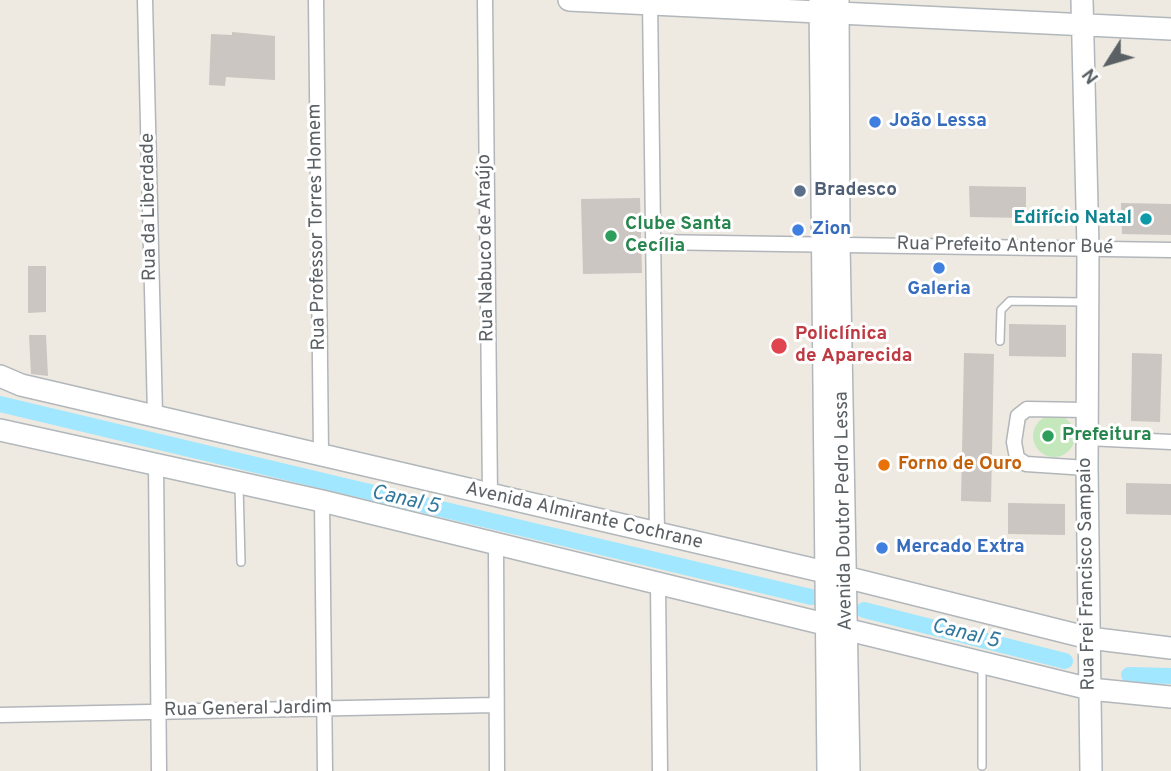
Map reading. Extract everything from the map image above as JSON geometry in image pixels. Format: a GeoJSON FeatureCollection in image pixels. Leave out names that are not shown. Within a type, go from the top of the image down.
{"type":"FeatureCollection","features":[{"type":"Feature","properties":{"kind":"main road"},"geometry":{"type":"LineString","coordinates":[[569,0],[829,6],[1171,29]]}},
{"type":"Feature","properties":{"kind":"main road","name":"Rua Frei Francisco Sampaio"},"geometry":{"type":"LineString","coordinates":[[1082,0],[1088,248],[1086,410],[1091,771]]}},
{"type":"Feature","properties":{"kind":"main road","name":"Avenida Doutor Pedro Lessa"},"geometry":{"type":"LineString","coordinates":[[828,771],[825,572],[830,244],[829,6]]}},
{"type":"Feature","properties":{"kind":"main road","name":"Avenida Doutor Pedro Lessa"},"geometry":{"type":"LineString","coordinates":[[830,244],[848,578],[849,771]]}},
{"type":"Feature","properties":{"kind":"main road","name":"Avenida Almirante Cochrane"},"geometry":{"type":"LineString","coordinates":[[0,376],[21,385],[155,414],[490,496],[825,572],[1089,643],[1171,648]]}},
{"type":"Feature","properties":{"kind":"main road"},"geometry":{"type":"LineString","coordinates":[[0,430],[322,502],[982,663],[1090,687],[1171,697]]}},
{"type":"Feature","properties":{"kind":"street","name":"Rua da Liberdade"},"geometry":{"type":"LineString","coordinates":[[145,0],[155,414]]}},
{"type":"Feature","properties":{"kind":"street","name":"Rua Professor Torres Homem"},"geometry":{"type":"LineString","coordinates":[[316,0],[321,453]]}},
{"type":"Feature","properties":{"kind":"street","name":"Rua Nabuco de Araújo"},"geometry":{"type":"LineString","coordinates":[[485,0],[490,496]]}},
{"type":"Feature","properties":{"kind":"street"},"geometry":{"type":"LineString","coordinates":[[650,2],[657,535]]}},
{"type":"Feature","properties":{"kind":"street","name":"Rua Prefeito Antenor Bué"},"geometry":{"type":"LineString","coordinates":[[653,242],[1171,250]]}},
{"type":"Feature","properties":{"kind":"street"},"geometry":{"type":"LineString","coordinates":[[1086,410],[1027,409],[1018,416],[1014,442],[1017,458],[1026,464],[1087,468]]}},
{"type":"Feature","properties":{"kind":"street"},"geometry":{"type":"LineString","coordinates":[[1087,438],[1171,442]]}},
{"type":"Feature","properties":{"kind":"street"},"geometry":{"type":"LineString","coordinates":[[156,464],[159,771]]}},
{"type":"Feature","properties":{"kind":"street"},"geometry":{"type":"LineString","coordinates":[[322,502],[325,771]]}},
{"type":"Feature","properties":{"kind":"street"},"geometry":{"type":"LineString","coordinates":[[496,545],[496,771]]}},
{"type":"Feature","properties":{"kind":"street"},"geometry":{"type":"LineString","coordinates":[[658,585],[660,771]]}},
{"type":"Feature","properties":{"kind":"street","name":"Rua General Jardim"},"geometry":{"type":"LineString","coordinates":[[0,715],[496,705]]}},
{"type":"Feature","properties":{"kind":"lane"},"geometry":{"type":"LineString","coordinates":[[1000,341],[1001,310],[1010,301],[1087,302]]}},
{"type":"Feature","properties":{"kind":"lane"},"geometry":{"type":"LineString","coordinates":[[239,483],[241,562]]}},
{"type":"Feature","properties":{"kind":"lane"},"geometry":{"type":"LineString","coordinates":[[982,663],[982,766]]}},
{"type":"Feature","properties":{"kind":"green space"},"geometry":{"type":"Polygon","coordinates":[[[1054,415],[1069,421],[1075,436],[1069,451],[1054,457],[1039,451],[1033,436],[1039,421],[1054,415]]]}},
{"type":"Feature","properties":{"kind":"building"},"geometry":{"type":"Polygon","coordinates":[[[232,32],[275,36],[275,80],[226,77],[225,86],[209,85],[211,34],[232,35],[232,32]]]}},
{"type":"Feature","properties":{"kind":"building"},"geometry":{"type":"Polygon","coordinates":[[[969,186],[1026,187],[1026,218],[970,217],[969,186]]]}},
{"type":"Feature","properties":{"kind":"building","name":"Clube Santa Cecília"},"geometry":{"type":"Polygon","coordinates":[[[640,198],[642,273],[583,274],[581,199],[640,198]]]}},
{"type":"Feature","properties":{"kind":"building","name":"Edifício Natal"},"geometry":{"type":"Polygon","coordinates":[[[1121,203],[1171,204],[1171,235],[1122,234],[1121,203]]]}},
{"type":"Feature","properties":{"kind":"building"},"geometry":{"type":"Polygon","coordinates":[[[28,266],[46,266],[46,312],[28,313],[28,266]]]}},
{"type":"Feature","properties":{"kind":"building"},"geometry":{"type":"Polygon","coordinates":[[[1009,324],[1066,325],[1066,357],[1009,356],[1009,324]]]}},
{"type":"Feature","properties":{"kind":"building"},"geometry":{"type":"Polygon","coordinates":[[[29,335],[46,335],[48,376],[31,374],[29,335]]]}},
{"type":"Feature","properties":{"kind":"building"},"geometry":{"type":"Polygon","coordinates":[[[964,353],[994,354],[991,502],[961,501],[964,353]]]}},
{"type":"Feature","properties":{"kind":"building"},"geometry":{"type":"Polygon","coordinates":[[[1132,353],[1162,354],[1160,422],[1131,421],[1132,353]]]}},
{"type":"Feature","properties":{"kind":"building"},"geometry":{"type":"Polygon","coordinates":[[[1126,483],[1171,484],[1171,515],[1126,514],[1126,483]]]}},
{"type":"Feature","properties":{"kind":"building"},"geometry":{"type":"Polygon","coordinates":[[[1008,503],[1065,504],[1065,535],[1008,534],[1008,503]]]}},
{"type":"Feature","properties":{"kind":"waterway","name":"Canal 5"},"geometry":{"type":"LineString","coordinates":[[0,404],[811,597]]}},
{"type":"Feature","properties":{"kind":"waterway","name":"Canal 5"},"geometry":{"type":"LineString","coordinates":[[864,610],[1065,661]]}},
{"type":"Feature","properties":{"kind":"waterway","name":"Canal 5"},"geometry":{"type":"LineString","coordinates":[[1129,675],[1171,676]]}},
{"type":"Feature","properties":{"kind":"place","name":"João Lessa"},"geometry":{"type":"Point","coordinates":[875,122]}},
{"type":"Feature","properties":{"kind":"place","name":"Bradesco"},"geometry":{"type":"Point","coordinates":[800,191]}},
{"type":"Feature","properties":{"kind":"place","name":"Edifício Natal"},"geometry":{"type":"Point","coordinates":[1146,219]}},
{"type":"Feature","properties":{"kind":"place","name":"Zion"},"geometry":{"type":"Point","coordinates":[798,230]}},
{"type":"Feature","properties":{"kind":"place","name":"Clube Santa Cecília"},"geometry":{"type":"Point","coordinates":[611,236]}},
{"type":"Feature","properties":{"kind":"place","name":"Galeria"},"geometry":{"type":"Point","coordinates":[939,268]}},
{"type":"Feature","properties":{"kind":"place","name":"Policlínica de Aparecida"},"geometry":{"type":"Point","coordinates":[779,346]}},
{"type":"Feature","properties":{"kind":"place","name":"Prefeitura"},"geometry":{"type":"Point","coordinates":[1048,436]}},
{"type":"Feature","properties":{"kind":"place","name":"Forno de Ouro"},"geometry":{"type":"Point","coordinates":[884,465]}},
{"type":"Feature","properties":{"kind":"place","name":"Mercado Extra"},"geometry":{"type":"Point","coordinates":[882,548]}}]}
